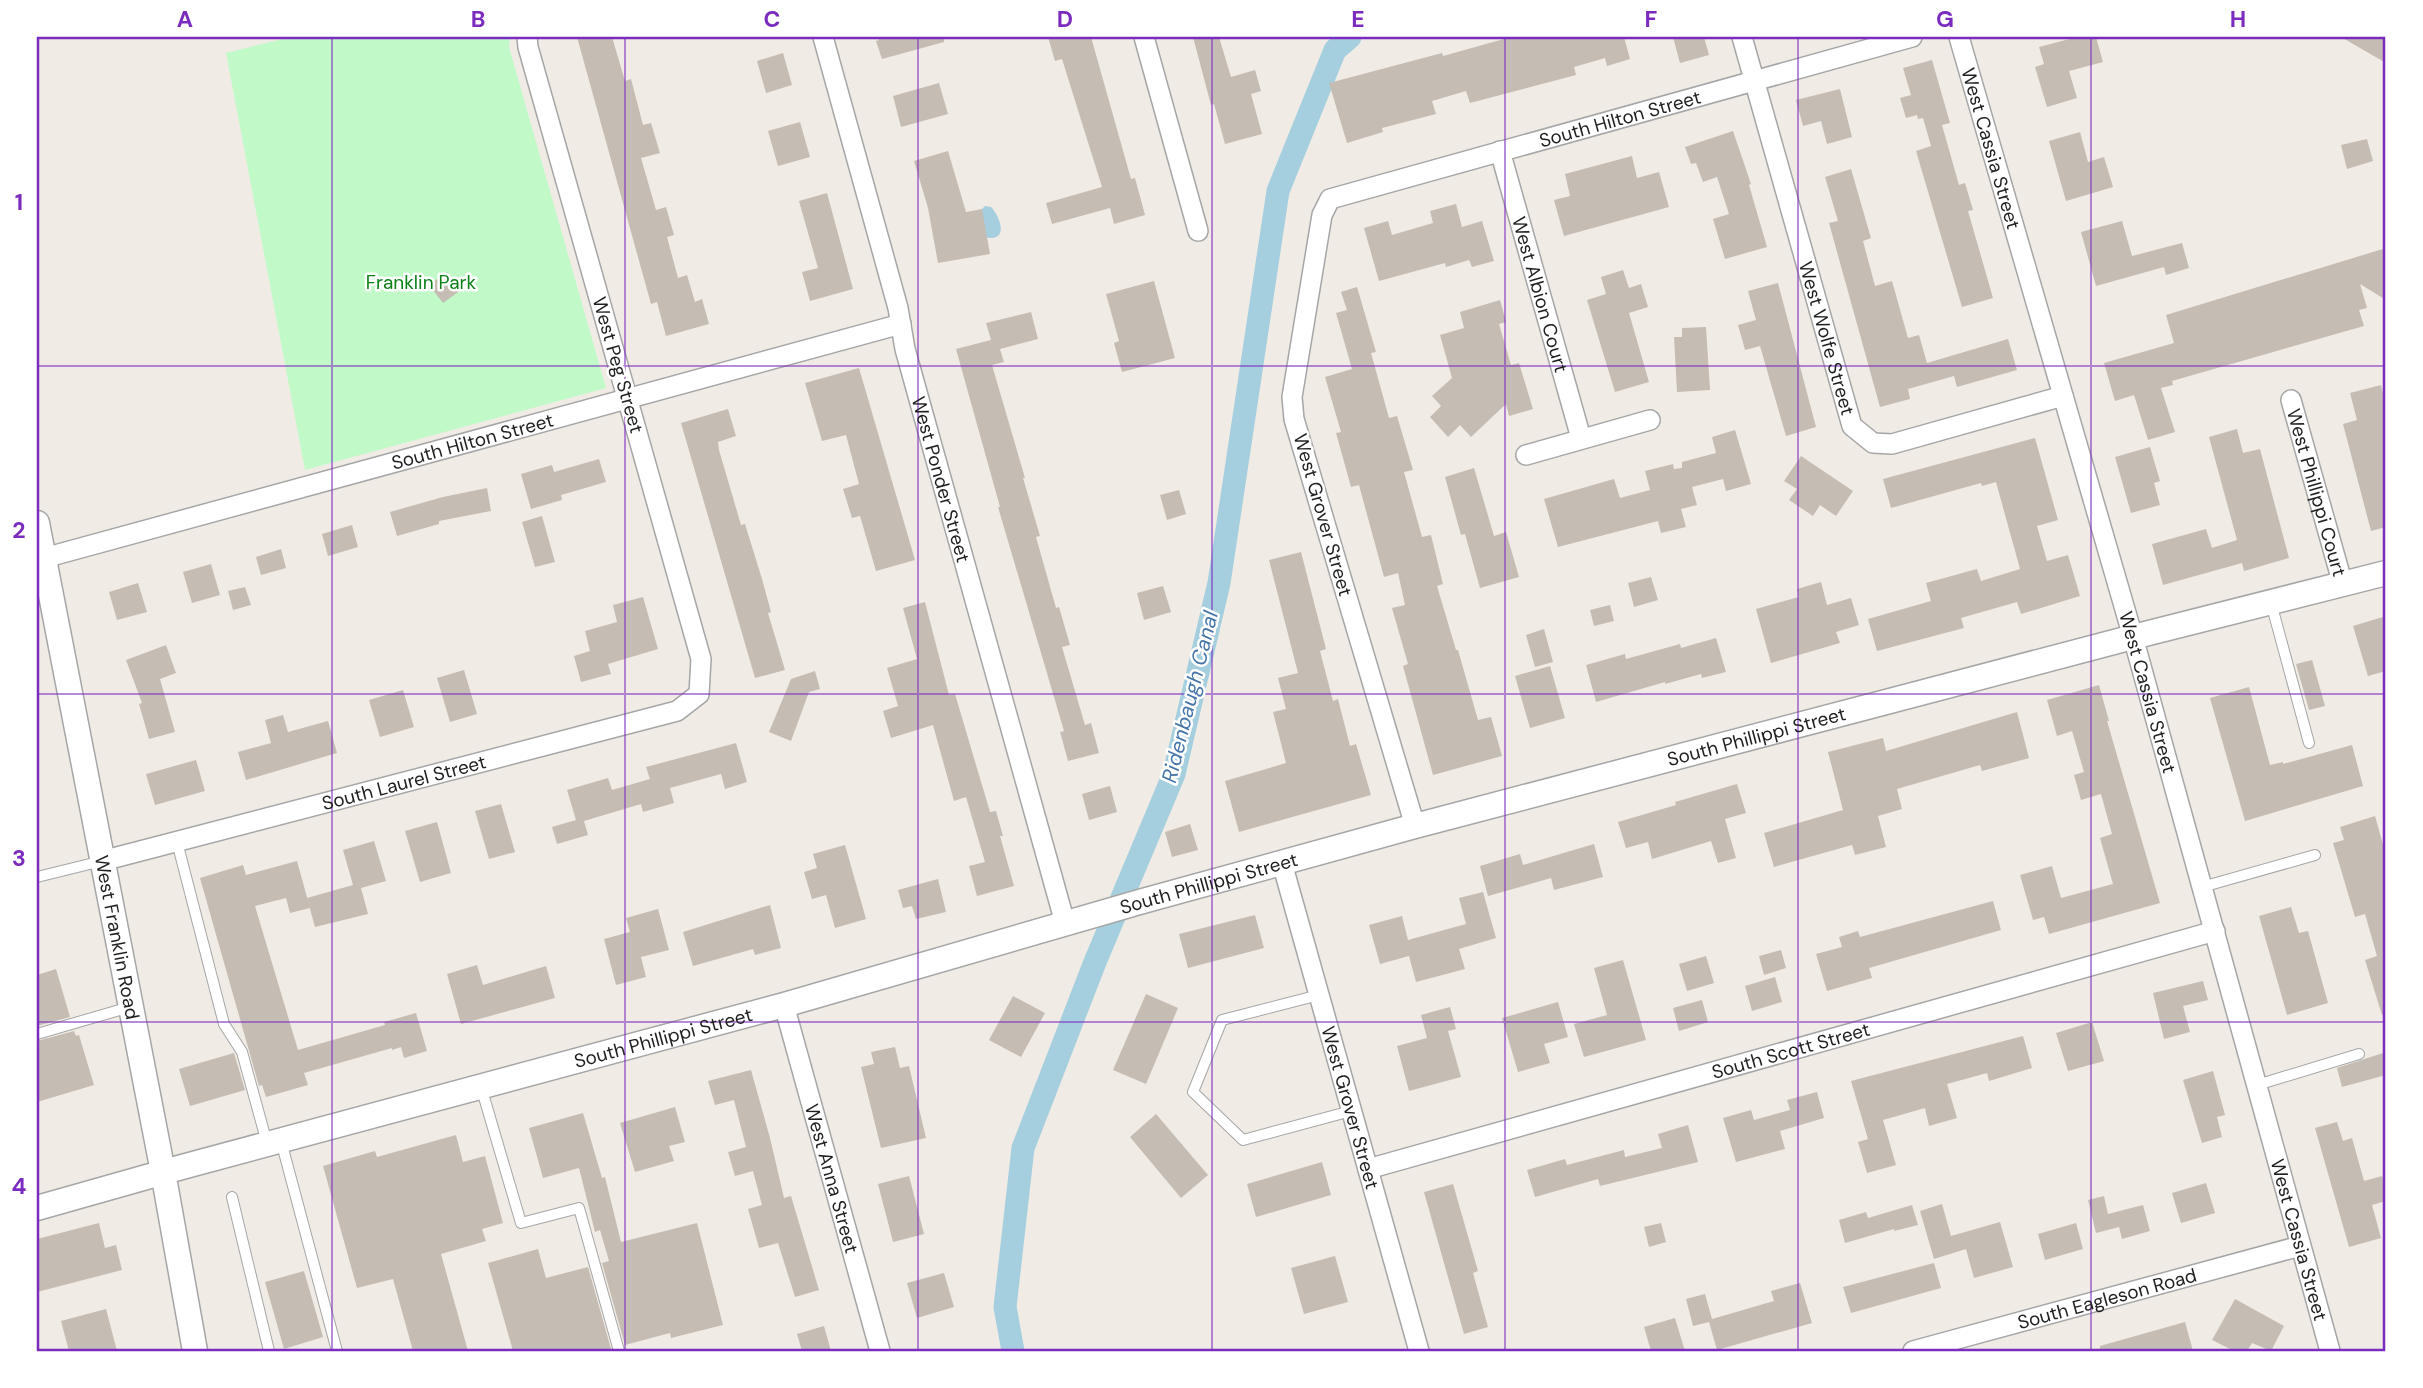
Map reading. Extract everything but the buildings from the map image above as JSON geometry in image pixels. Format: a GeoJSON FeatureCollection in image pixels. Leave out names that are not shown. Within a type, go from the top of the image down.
{"type":"FeatureCollection","features":[{"type":"Feature","properties":{"kind":"street","name":"West Peg Street"},"geometry":{"type":"LineString","coordinates":[[527,37],[701,659],[699,694]]}},
{"type":"Feature","properties":{"kind":"street","name":"West Ponder Street"},"geometry":{"type":"LineString","coordinates":[[823,37],[901,324],[905,349],[1065,923]]}},
{"type":"Feature","properties":{"kind":"street"},"geometry":{"type":"LineString","coordinates":[[1144,37],[1198,230]]}},
{"type":"Feature","properties":{"kind":"street","name":"West Wolfe Street"},"geometry":{"type":"LineString","coordinates":[[1742,37],[1852,426],[1872,443],[1892,444],[2063,396]]}},
{"type":"Feature","properties":{"kind":"street","name":"South Hilton Street"},"geometry":{"type":"LineString","coordinates":[[1330,199],[1912,37]]}},
{"type":"Feature","properties":{"kind":"street","name":"West Cassia Street"},"geometry":{"type":"LineString","coordinates":[[1959,37],[2133,637],[2330,1351]]}},
{"type":"Feature","properties":{"kind":"street","name":"West Albion Court"},"geometry":{"type":"LineString","coordinates":[[1500,151],[1581,438]]}},
{"type":"Feature","properties":{"kind":"street","name":"West Grover Street"},"geometry":{"type":"LineString","coordinates":[[1330,199],[1322,215],[1296,370],[1292,397],[1294,419],[1415,826]]}},
{"type":"Feature","properties":{"kind":"street","name":"South Hilton Street"},"geometry":{"type":"LineString","coordinates":[[40,559],[901,324]]}},
{"type":"Feature","properties":{"kind":"street","name":"West Phillippi Court"},"geometry":{"type":"LineString","coordinates":[[2291,400],[2343,585]]}},
{"type":"Feature","properties":{"kind":"street"},"geometry":{"type":"LineString","coordinates":[[1526,455],[1650,420]]}},
{"type":"Feature","properties":{"kind":"street","name":"West Franklin Road"},"geometry":{"type":"LineString","coordinates":[[37,523],[40,559],[131,1007],[195,1351]]}},
{"type":"Feature","properties":{"kind":"street","name":"South Phillippi Street"},"geometry":{"type":"LineString","coordinates":[[37,1208],[784,1004],[1415,826],[2386,573]]}},
{"type":"Feature","properties":{"kind":"street","name":"South Laurel Street"},"geometry":{"type":"LineString","coordinates":[[102,861],[677,711],[699,694]]}},
{"type":"Feature","properties":{"kind":"street","name":"West Grover Street"},"geometry":{"type":"LineString","coordinates":[[1282,863],[1419,1351]]}},
{"type":"Feature","properties":{"kind":"street","name":"South Scott Street"},"geometry":{"type":"LineString","coordinates":[[1368,1169],[2215,931]]}},
{"type":"Feature","properties":{"kind":"street","name":"West Anna Street"},"geometry":{"type":"LineString","coordinates":[[784,1004],[880,1351]]}},
{"type":"Feature","properties":{"kind":"street","name":"South Eagleson Road"},"geometry":{"type":"LineString","coordinates":[[1913,1351],[2301,1246]]}},
{"type":"Feature","properties":{"kind":"lane"},"geometry":{"type":"LineString","coordinates":[[2270,603],[2309,743]]}},
{"type":"Feature","properties":{"kind":"lane"},"geometry":{"type":"LineString","coordinates":[[177,842],[224,1024],[242,1052],[274,1142],[335,1351]]}},
{"type":"Feature","properties":{"kind":"lane"},"geometry":{"type":"LineString","coordinates":[[2202,887],[2315,855]]}},
{"type":"Feature","properties":{"kind":"lane"},"geometry":{"type":"LineString","coordinates":[[37,877],[102,861]]}},
{"type":"Feature","properties":{"kind":"lane"},"geometry":{"type":"LineString","coordinates":[[1319,995],[1222,1020],[1193,1092],[1243,1140],[1352,1111]]}},
{"type":"Feature","properties":{"kind":"lane"},"geometry":{"type":"LineString","coordinates":[[37,1034],[131,1007]]}},
{"type":"Feature","properties":{"kind":"lane"},"geometry":{"type":"LineString","coordinates":[[2257,1086],[2359,1054]]}},
{"type":"Feature","properties":{"kind":"lane"},"geometry":{"type":"LineString","coordinates":[[481,1086],[521,1223],[579,1208],[619,1351]]}},
{"type":"Feature","properties":{"kind":"lane"},"geometry":{"type":"LineString","coordinates":[[232,1197],[269,1351]]}},
{"type":"Feature","properties":{"kind":"green space","name":"Franklin Park"},"geometry":{"type":"Polygon","coordinates":[[[291,37],[510,37],[509,47],[606,388],[305,470],[226,53],[291,37]]]}},
{"type":"Feature","properties":{"kind":"water"},"geometry":{"type":"Polygon","coordinates":[[[985,206],[991,207],[1000,223],[1001,229],[997,237],[985,237],[980,211],[985,206]]]}},
{"type":"Feature","properties":{"kind":"waterway","name":"Ridenbaugh Canal"},"geometry":{"type":"LineString","coordinates":[[1013,1351],[1005,1307],[1023,1148],[1095,962],[1174,774],[1219,583],[1278,191],[1335,50],[1350,37]]}}]}
